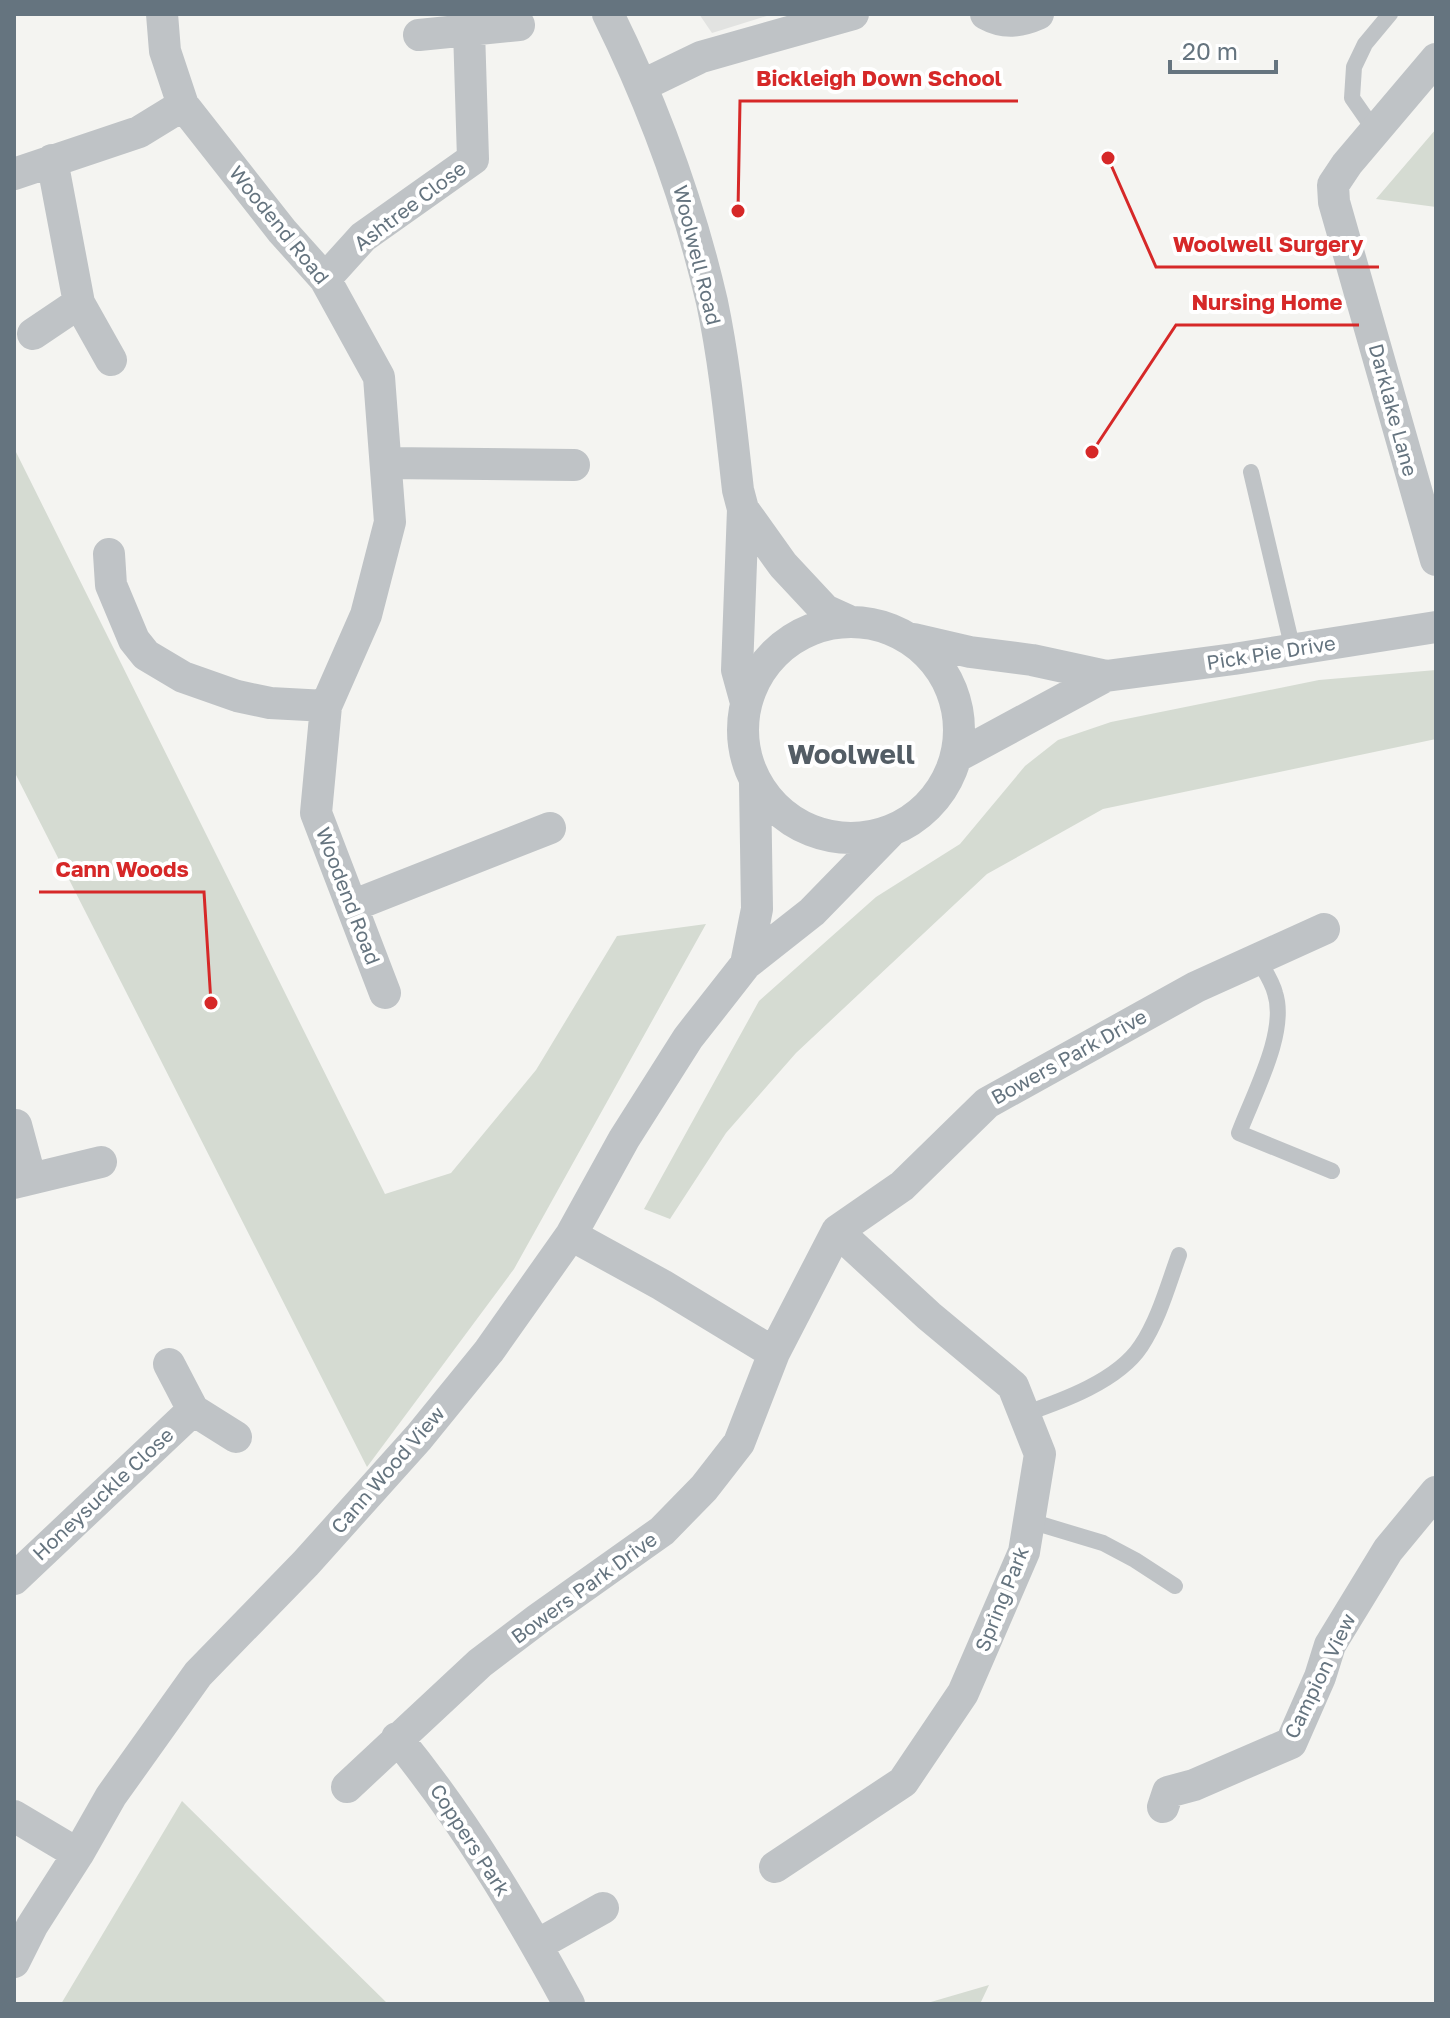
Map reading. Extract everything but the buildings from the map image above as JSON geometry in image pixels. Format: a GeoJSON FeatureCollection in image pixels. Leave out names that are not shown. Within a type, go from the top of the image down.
{"type":"FeatureCollection","features":[{"type":"Feature","properties":{"kind":"street","name":"Woodend Road"},"geometry":{"type":"LineString","coordinates":[[162,14],[165,51],[183,105],[282,231],[325,279],[379,377],[390,522],[366,615],[326,706],[316,813],[385,993]]}},
{"type":"Feature","properties":{"kind":"street","name":"Woolwell Road"},"geometry":{"type":"LineString","coordinates":[[608,14],[641,86],[677,180],[712,302],[743,509],[737,670],[745,699]]}},
{"type":"Feature","properties":{"kind":"street"},"geometry":{"type":"LineString","coordinates":[[641,86],[701,57],[853,14]]}},
{"type":"Feature","properties":{"kind":"street"},"geometry":{"type":"LineString","coordinates":[[986,14],[1009,22],[1038,14]]}},
{"type":"Feature","properties":{"kind":"street"},"geometry":{"type":"LineString","coordinates":[[419,35],[519,25]]}},
{"type":"Feature","properties":{"kind":"street","name":"Ashtree Close"},"geometry":{"type":"LineString","coordinates":[[325,279],[363,237],[473,159],[469,30]]}},
{"type":"Feature","properties":{"kind":"street","name":"Darklake Lane"},"geometry":{"type":"LineString","coordinates":[[1436,59],[1347,164],[1333,185],[1334,202],[1436,560]]}},
{"type":"Feature","properties":{"kind":"street"},"geometry":{"type":"LineString","coordinates":[[14,174],[139,132],[183,105]]}},
{"type":"Feature","properties":{"kind":"street"},"geometry":{"type":"LineString","coordinates":[[52,160],[79,303],[111,360]]}},
{"type":"Feature","properties":{"kind":"street"},"geometry":{"type":"LineString","coordinates":[[33,334],[79,303]]}},
{"type":"Feature","properties":{"kind":"street"},"geometry":{"type":"LineString","coordinates":[[386,463],[574,465]]}},
{"type":"Feature","properties":{"kind":"street","name":"Woolwell Road"},"geometry":{"type":"LineString","coordinates":[[743,509],[783,565],[814,599],[825,610],[847,620]]}},
{"type":"Feature","properties":{"kind":"street"},"geometry":{"type":"LineString","coordinates":[[109,554],[111,585],[134,640],[146,655],[183,677],[237,696],[270,703],[326,706]]}},
{"type":"Feature","properties":{"kind":"street"},"geometry":{"type":"LineString","coordinates":[[847,620],[880,624],[911,638],[936,661],[952,690],[959,723],[956,757],[943,788],[928,806],[890,832],[860,838],[829,837],[814,832],[799,826],[774,808],[755,783],[742,742],[745,699],[766,659],[803,631],[847,620]]}},
{"type":"Feature","properties":{"kind":"street","name":"Pick Pie Drive"},"geometry":{"type":"LineString","coordinates":[[911,638],[970,652],[1032,660],[1106,676],[1436,627]]}},
{"type":"Feature","properties":{"kind":"street","name":"Pick Pie Drive"},"geometry":{"type":"LineString","coordinates":[[956,757],[1106,676]]}},
{"type":"Feature","properties":{"kind":"street","name":"Cann Wood View"},"geometry":{"type":"LineString","coordinates":[[746,964],[757,909],[755,783]]}},
{"type":"Feature","properties":{"kind":"street"},"geometry":{"type":"LineString","coordinates":[[352,906],[550,828]]}},
{"type":"Feature","properties":{"kind":"street","name":"Cann Wood View"},"geometry":{"type":"LineString","coordinates":[[14,1962],[32,1926],[111,1796],[198,1674],[306,1563],[419,1437],[489,1351],[571,1235],[624,1139],[688,1038],[746,964],[812,912],[890,832]]}},
{"type":"Feature","properties":{"kind":"street","name":"Bowers Park Drive"},"geometry":{"type":"LineString","coordinates":[[347,1787],[480,1663],[662,1531],[704,1488],[739,1443],[774,1353],[837,1231],[902,1186],[987,1103],[1196,987],[1324,929]]}},
{"type":"Feature","properties":{"kind":"street"},"geometry":{"type":"LineString","coordinates":[[16,1125],[22,1180],[101,1162]]}},
{"type":"Feature","properties":{"kind":"street","name":"Spring Park"},"geometry":{"type":"LineString","coordinates":[[775,1867],[903,1782],[963,1693],[1024,1552],[1040,1454],[1013,1386],[929,1316],[837,1231]]}},
{"type":"Feature","properties":{"kind":"street"},"geometry":{"type":"LineString","coordinates":[[571,1235],[662,1285],[774,1353]]}},
{"type":"Feature","properties":{"kind":"street"},"geometry":{"type":"LineString","coordinates":[[169,1364],[193,1410],[236,1437]]}},
{"type":"Feature","properties":{"kind":"street","name":"Honeysuckle Close"},"geometry":{"type":"LineString","coordinates":[[14,1579],[193,1410]]}},
{"type":"Feature","properties":{"kind":"street","name":"Campion View"},"geometry":{"type":"LineString","coordinates":[[1163,1807],[1168,1792],[1194,1785],[1291,1743],[1320,1677],[1330,1645],[1388,1550],[1436,1492]]}},
{"type":"Feature","properties":{"kind":"street","name":"Coppers Park"},"geometry":{"type":"LineString","coordinates":[[397,1738],[446,1799],[537,1945],[569,2004]]}},
{"type":"Feature","properties":{"kind":"street"},"geometry":{"type":"LineString","coordinates":[[14,1816],[78,1854]]}},
{"type":"Feature","properties":{"kind":"street"},"geometry":{"type":"LineString","coordinates":[[537,1945],[603,1908]]}},
{"type":"Feature","properties":{"kind":"lane"},"geometry":{"type":"LineString","coordinates":[[1375,131],[1352,98],[1354,67],[1365,44],[1390,14]]}},
{"type":"Feature","properties":{"kind":"lane"},"geometry":{"type":"LineString","coordinates":[[1251,472],[1293,650]]}},
{"type":"Feature","properties":{"kind":"lane"},"geometry":{"type":"LineString","coordinates":[[1258,959],[1275,993],[1278,1010],[1275,1040],[1239,1133],[1332,1171]]}},
{"type":"Feature","properties":{"kind":"lane"},"geometry":{"type":"LineString","coordinates":[[1024,1414],[1105,1379],[1140,1348],[1160,1307],[1179,1255]]}},
{"type":"Feature","properties":{"kind":"lane"},"geometry":{"type":"LineString","coordinates":[[1030,1521],[1103,1543],[1175,1586]]}},
{"type":"Feature","properties":{"kind":"shaded area"},"geometry":{"type":"Polygon","coordinates":[[[699,14],[773,14],[712,33],[699,14]]]}},
{"type":"Feature","properties":{"kind":"shaded area"},"geometry":{"type":"Polygon","coordinates":[[[1436,129],[1436,207],[1376,199],[1436,129]]]}},
{"type":"Feature","properties":{"kind":"shaded area"},"geometry":{"type":"Polygon","coordinates":[[[14,448],[385,1194],[451,1173],[536,1070],[617,936],[706,924],[514,1269],[367,1467],[14,771],[14,448]]]}},
{"type":"Feature","properties":{"kind":"shaded area"},"geometry":{"type":"Polygon","coordinates":[[[1436,670],[1436,739],[1103,809],[987,874],[796,1053],[726,1133],[670,1219],[644,1209],[759,1001],[876,897],[960,844],[1025,766],[1058,740],[1111,722],[1319,680],[1436,670]]]}},
{"type":"Feature","properties":{"kind":"shaded area"},"geometry":{"type":"Polygon","coordinates":[[[182,1801],[388,2004],[61,2004],[182,1801]]]}},
{"type":"Feature","properties":{"kind":"shaded area"},"geometry":{"type":"Polygon","coordinates":[[[989,1985],[980,2004],[924,2004],[989,1985]]]}},
{"type":"Feature","properties":{"kind":"place","name":"Woolwell Surgery"},"geometry":{"type":"Point","coordinates":[1108,158]}},
{"type":"Feature","properties":{"kind":"place","name":"Bickleigh Down School"},"geometry":{"type":"Point","coordinates":[738,211]}},
{"type":"Feature","properties":{"kind":"place","name":"Nursing Home"},"geometry":{"type":"Point","coordinates":[1092,452]}},
{"type":"Feature","properties":{"kind":"place","name":"Cann Woods"},"geometry":{"type":"Point","coordinates":[211,1003]}},
{"type":"Feature","properties":{"kind":"district","name":"Woolwell"},"geometry":{"type":"Point","coordinates":[851,754]}}]}
